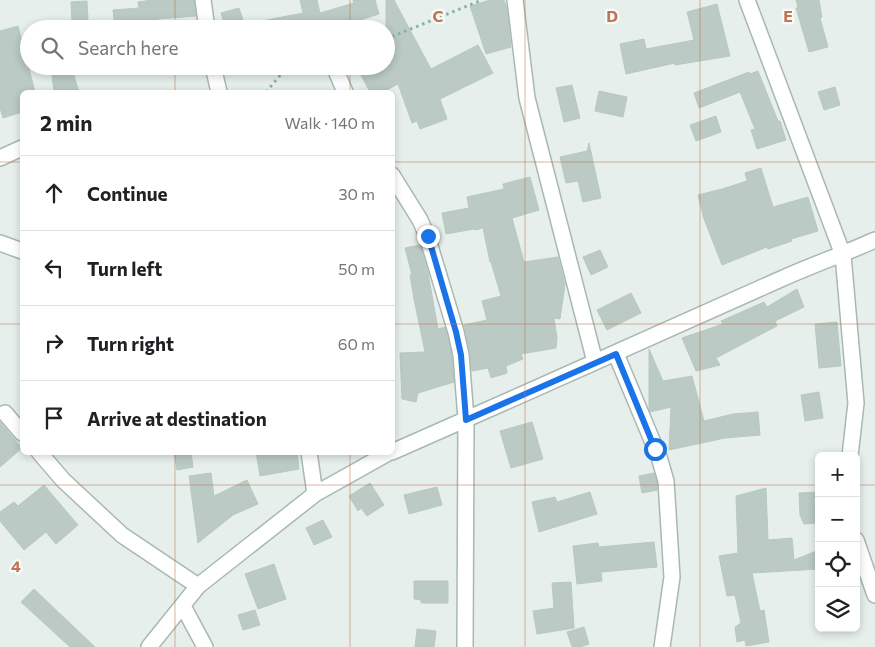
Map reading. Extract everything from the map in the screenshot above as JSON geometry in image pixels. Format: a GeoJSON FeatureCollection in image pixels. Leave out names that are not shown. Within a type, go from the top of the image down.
{"type":"FeatureCollection","features":[{"type":"Feature","properties":{"kind":"street"},"geometry":{"type":"LineString","coordinates":[[203,0],[206,20]]}},
{"type":"Feature","properties":{"kind":"street"},"geometry":{"type":"LineString","coordinates":[[515,0],[527,98],[595,362]]}},
{"type":"Feature","properties":{"kind":"street"},"geometry":{"type":"LineString","coordinates":[[747,0],[843,255],[856,403],[850,452]]}},
{"type":"Feature","properties":{"kind":"street"},"geometry":{"type":"LineString","coordinates":[[216,75],[219,90]]}},
{"type":"Feature","properties":{"kind":"street"},"geometry":{"type":"LineString","coordinates":[[338,75],[344,90]]}},
{"type":"Feature","properties":{"kind":"street"},"geometry":{"type":"LineString","coordinates":[[0,158],[20,149]]}},
{"type":"Feature","properties":{"kind":"street"},"geometry":{"type":"LineString","coordinates":[[395,180],[428,236],[461,355],[466,420],[465,647]]}},
{"type":"Feature","properties":{"kind":"street"},"geometry":{"type":"LineString","coordinates":[[395,451],[784,278],[843,255],[875,240]]}},
{"type":"Feature","properties":{"kind":"street"},"geometry":{"type":"LineString","coordinates":[[0,243],[20,250]]}},
{"type":"Feature","properties":{"kind":"street"},"geometry":{"type":"LineString","coordinates":[[616,354],[659,457],[666,481],[672,577],[662,647]]}},
{"type":"Feature","properties":{"kind":"street"},"geometry":{"type":"LineString","coordinates":[[2,413],[20,411]]}},
{"type":"Feature","properties":{"kind":"street"},"geometry":{"type":"LineString","coordinates":[[2,413],[20,431]]}},
{"type":"Feature","properties":{"kind":"street"},"geometry":{"type":"LineString","coordinates":[[42,455],[63,480],[122,536],[198,586]]}},
{"type":"Feature","properties":{"kind":"street"},"geometry":{"type":"LineString","coordinates":[[308,455],[315,494]]}},
{"type":"Feature","properties":{"kind":"street"},"geometry":{"type":"LineString","coordinates":[[149,647],[198,586],[315,494],[386,455]]}},
{"type":"Feature","properties":{"kind":"street"},"geometry":{"type":"LineString","coordinates":[[857,542],[875,595]]}},
{"type":"Feature","properties":{"kind":"street"},"geometry":{"type":"LineString","coordinates":[[183,606],[205,647]]}},
{"type":"Feature","properties":{"kind":"path"},"geometry":{"type":"LineString","coordinates":[[395,35],[482,0]]}},
{"type":"Feature","properties":{"kind":"path"},"geometry":{"type":"LineString","coordinates":[[268,90],[280,75]]}},
{"type":"Feature","properties":{"kind":"building"},"geometry":{"type":"Polygon","coordinates":[[[194,0],[196,16],[158,20],[114,20],[113,10],[139,8],[138,2],[194,0]]]}},
{"type":"Feature","properties":{"kind":"building"},"geometry":{"type":"Polygon","coordinates":[[[300,0],[317,0],[320,13],[354,3],[353,0],[375,0],[379,14],[360,20],[267,20],[303,13],[300,0]]]}},
{"type":"Feature","properties":{"kind":"building"},"geometry":{"type":"Polygon","coordinates":[[[386,0],[394,0],[431,69],[478,45],[493,73],[440,99],[447,119],[420,129],[417,121],[412,123],[398,84],[387,90],[369,90],[361,75],[395,75],[395,20],[386,20],[386,0]]]}},
{"type":"Feature","properties":{"kind":"building"},"geometry":{"type":"Polygon","coordinates":[[[490,0],[504,0],[507,9],[511,47],[486,54],[470,6],[490,0]]]}},
{"type":"Feature","properties":{"kind":"building"},"geometry":{"type":"Polygon","coordinates":[[[796,0],[819,0],[822,17],[820,18],[828,47],[809,52],[796,8],[798,8],[796,0]]]}},
{"type":"Feature","properties":{"kind":"building"},"geometry":{"type":"Polygon","coordinates":[[[87,1],[88,20],[72,20],[71,2],[87,1]]]}},
{"type":"Feature","properties":{"kind":"building"},"geometry":{"type":"Polygon","coordinates":[[[717,4],[730,56],[675,65],[675,63],[626,74],[620,44],[644,39],[646,49],[694,40],[687,12],[717,4]]]}},
{"type":"Feature","properties":{"kind":"building"},"geometry":{"type":"Polygon","coordinates":[[[239,8],[243,20],[223,20],[221,13],[239,8]]]}},
{"type":"Feature","properties":{"kind":"building"},"geometry":{"type":"Polygon","coordinates":[[[18,26],[20,34],[20,75],[31,75],[34,90],[20,90],[20,113],[3,118],[0,108],[0,31],[18,26]]]}},
{"type":"Feature","properties":{"kind":"building"},"geometry":{"type":"Polygon","coordinates":[[[758,71],[778,121],[780,121],[786,140],[757,149],[751,130],[755,129],[740,92],[699,108],[694,93],[749,72],[750,74],[758,71]]]}},
{"type":"Feature","properties":{"kind":"building"},"geometry":{"type":"Polygon","coordinates":[[[52,75],[74,75],[78,90],[54,90],[52,75]]]}},
{"type":"Feature","properties":{"kind":"building"},"geometry":{"type":"Polygon","coordinates":[[[572,85],[580,118],[564,122],[556,88],[572,85]]]}},
{"type":"Feature","properties":{"kind":"building"},"geometry":{"type":"Polygon","coordinates":[[[835,87],[840,105],[824,110],[818,92],[835,87]]]}},
{"type":"Feature","properties":{"kind":"building"},"geometry":{"type":"Polygon","coordinates":[[[599,91],[627,97],[623,117],[595,111],[599,91]]]}},
{"type":"Feature","properties":{"kind":"building"},"geometry":{"type":"Polygon","coordinates":[[[716,116],[721,132],[696,141],[690,125],[716,116]]]}},
{"type":"Feature","properties":{"kind":"building"},"geometry":{"type":"Polygon","coordinates":[[[589,143],[601,198],[583,202],[578,181],[566,183],[560,157],[587,151],[589,143]]]}},
{"type":"Feature","properties":{"kind":"building"},"geometry":{"type":"Polygon","coordinates":[[[761,168],[773,207],[808,197],[818,231],[791,239],[792,241],[768,249],[767,247],[722,265],[704,219],[698,195],[747,181],[745,173],[761,168]]]}},
{"type":"Feature","properties":{"kind":"building"},"geometry":{"type":"Polygon","coordinates":[[[530,177],[539,210],[512,218],[524,262],[558,257],[565,285],[560,319],[554,318],[557,338],[556,348],[521,354],[523,359],[506,366],[507,373],[491,378],[488,368],[472,371],[464,325],[487,320],[482,301],[501,296],[490,262],[483,228],[446,234],[442,213],[469,208],[467,197],[504,189],[503,184],[530,177]]]}},
{"type":"Feature","properties":{"kind":"building"},"geometry":{"type":"Polygon","coordinates":[[[420,245],[428,273],[438,329],[445,327],[447,334],[452,356],[454,382],[418,393],[416,402],[402,399],[400,353],[425,352],[414,299],[410,275],[412,275],[405,248],[420,245]]]}},
{"type":"Feature","properties":{"kind":"building"},"geometry":{"type":"Polygon","coordinates":[[[600,250],[608,267],[591,275],[583,257],[600,250]]]}},
{"type":"Feature","properties":{"kind":"building"},"geometry":{"type":"Polygon","coordinates":[[[797,289],[804,307],[775,321],[777,326],[716,358],[720,365],[696,371],[682,338],[723,324],[721,321],[764,302],[767,307],[797,289]]]}},
{"type":"Feature","properties":{"kind":"building"},"geometry":{"type":"Polygon","coordinates":[[[631,293],[641,313],[607,330],[597,310],[631,293]]]}},
{"type":"Feature","properties":{"kind":"building"},"geometry":{"type":"Polygon","coordinates":[[[837,322],[841,366],[819,368],[815,324],[837,322]]]}},
{"type":"Feature","properties":{"kind":"building"},"geometry":{"type":"Polygon","coordinates":[[[649,349],[663,381],[692,376],[704,421],[733,414],[758,412],[760,435],[725,438],[669,450],[671,407],[650,412],[649,410],[649,349]]]}},
{"type":"Feature","properties":{"kind":"building"},"geometry":{"type":"Polygon","coordinates":[[[819,392],[823,418],[805,421],[801,395],[819,392]]]}},
{"type":"Feature","properties":{"kind":"building"},"geometry":{"type":"Polygon","coordinates":[[[0,422],[20,446],[20,450],[0,467],[0,422]]]}},
{"type":"Feature","properties":{"kind":"building"},"geometry":{"type":"Polygon","coordinates":[[[532,422],[543,459],[511,468],[500,431],[532,422]]]}},
{"type":"Feature","properties":{"kind":"building"},"geometry":{"type":"Polygon","coordinates":[[[174,455],[191,455],[193,467],[177,470],[174,455]]]}},
{"type":"Feature","properties":{"kind":"building"},"geometry":{"type":"Polygon","coordinates":[[[256,455],[297,455],[299,469],[260,476],[256,455]]]}},
{"type":"Feature","properties":{"kind":"building"},"geometry":{"type":"Polygon","coordinates":[[[211,473],[214,496],[247,480],[258,504],[233,515],[198,543],[189,476],[211,473]]]}},
{"type":"Feature","properties":{"kind":"building"},"geometry":{"type":"Polygon","coordinates":[[[654,473],[657,490],[642,493],[639,476],[654,473]]]}},
{"type":"Feature","properties":{"kind":"building"},"geometry":{"type":"Polygon","coordinates":[[[370,483],[384,505],[367,516],[361,508],[358,511],[349,496],[370,483]]]}},
{"type":"Feature","properties":{"kind":"building"},"geometry":{"type":"Polygon","coordinates":[[[44,485],[78,525],[56,544],[46,532],[24,550],[0,521],[0,512],[14,502],[18,506],[44,485]]]}},
{"type":"Feature","properties":{"kind":"building"},"geometry":{"type":"Polygon","coordinates":[[[437,487],[442,505],[409,514],[404,495],[437,487]]]}},
{"type":"Feature","properties":{"kind":"building"},"geometry":{"type":"Polygon","coordinates":[[[766,488],[768,540],[792,538],[794,560],[815,552],[815,569],[752,573],[760,611],[764,610],[769,642],[746,646],[745,640],[737,642],[735,627],[741,623],[735,595],[727,596],[719,556],[738,553],[736,496],[766,488]]]}},
{"type":"Feature","properties":{"kind":"building"},"geometry":{"type":"Polygon","coordinates":[[[590,492],[597,514],[539,532],[532,502],[555,497],[557,502],[590,492]]]}},
{"type":"Feature","properties":{"kind":"building"},"geometry":{"type":"Polygon","coordinates":[[[815,492],[815,523],[804,524],[800,515],[799,493],[815,492]]]}},
{"type":"Feature","properties":{"kind":"building"},"geometry":{"type":"Polygon","coordinates":[[[323,520],[332,537],[314,545],[306,528],[323,520]]]}},
{"type":"Feature","properties":{"kind":"building"},"geometry":{"type":"Polygon","coordinates":[[[654,542],[657,567],[601,572],[602,581],[577,584],[573,546],[598,543],[599,547],[654,542]]]}},
{"type":"Feature","properties":{"kind":"building"},"geometry":{"type":"Polygon","coordinates":[[[274,564],[286,599],[258,609],[245,574],[274,564]]]}},
{"type":"Feature","properties":{"kind":"building"},"geometry":{"type":"Polygon","coordinates":[[[414,581],[448,581],[448,603],[421,603],[421,600],[414,599],[414,581]]]}},
{"type":"Feature","properties":{"kind":"building"},"geometry":{"type":"Polygon","coordinates":[[[571,582],[574,628],[537,634],[533,611],[554,608],[552,583],[571,582]]]}},
{"type":"Feature","properties":{"kind":"building"},"geometry":{"type":"Polygon","coordinates":[[[34,589],[95,647],[70,647],[21,602],[34,589]]]}},
{"type":"Feature","properties":{"kind":"building"},"geometry":{"type":"Polygon","coordinates":[[[255,610],[260,625],[243,630],[238,615],[255,610]]]}},
{"type":"Feature","properties":{"kind":"building"},"geometry":{"type":"Polygon","coordinates":[[[584,627],[589,644],[572,647],[567,632],[584,627]]]}},
{"type":"Feature","properties":{"kind":"building"},"geometry":{"type":"Polygon","coordinates":[[[417,629],[436,631],[434,647],[415,647],[417,629]]]}},
{"type":"Feature","properties":{"kind":"route"},"geometry":{"type":"LineString","coordinates":[[428,236],[461,355],[466,420],[616,354],[655,449]]}}]}
